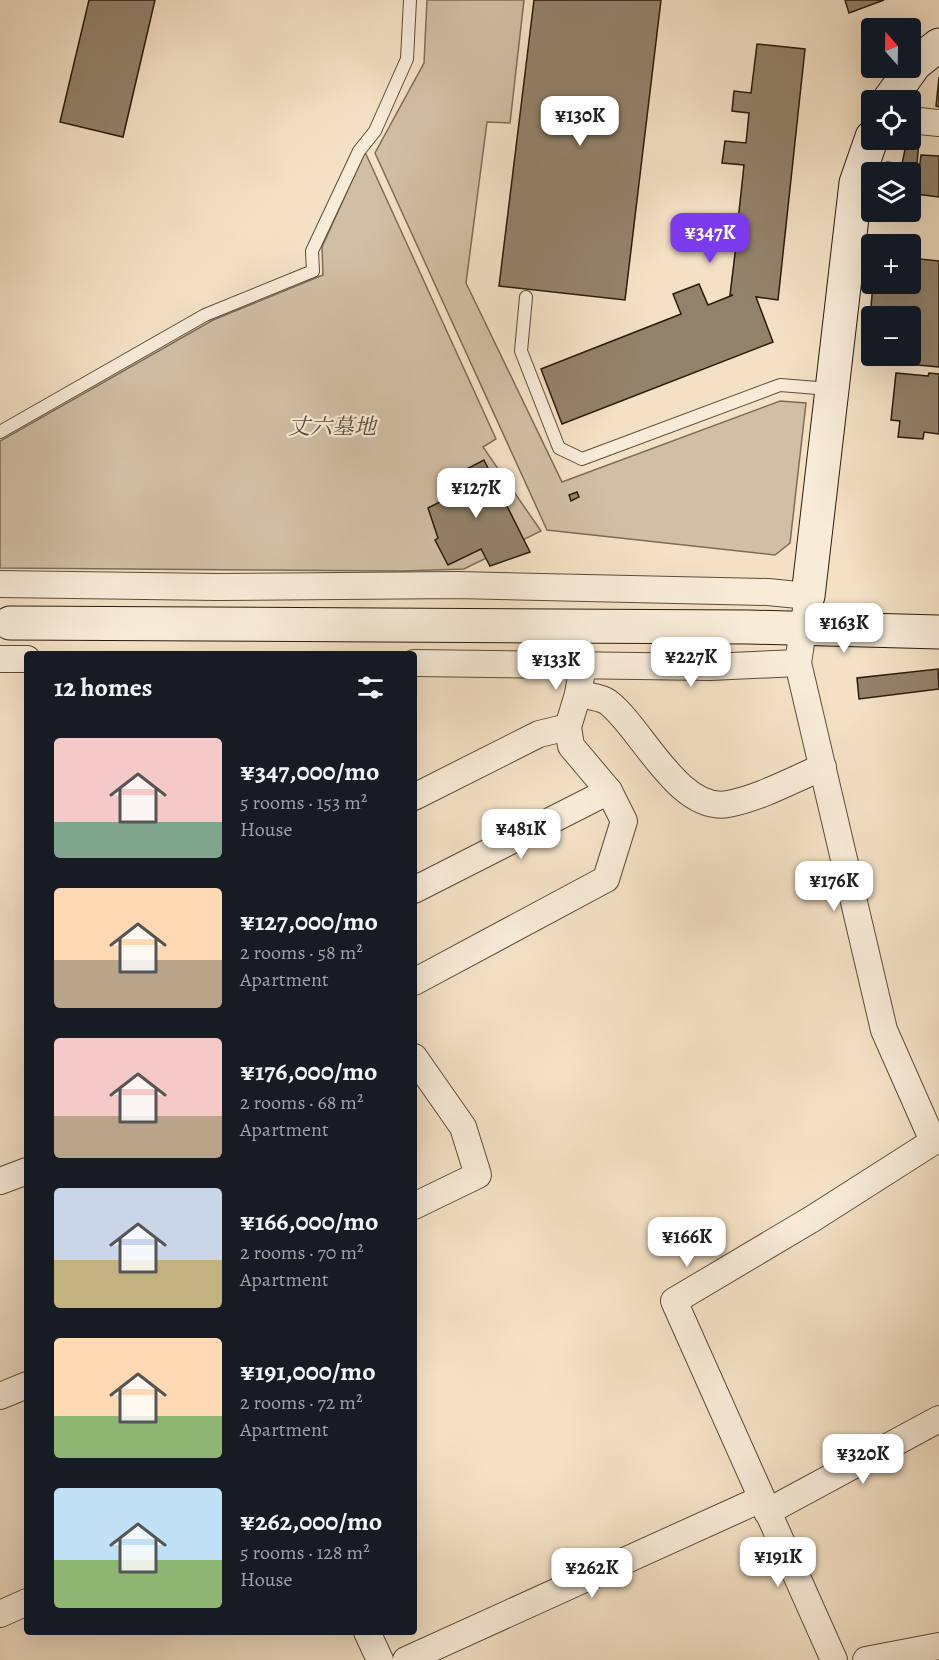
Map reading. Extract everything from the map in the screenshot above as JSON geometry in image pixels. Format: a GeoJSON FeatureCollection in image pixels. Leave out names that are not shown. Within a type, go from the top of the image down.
{"type":"FeatureCollection","features":[{"type":"Feature","properties":{"kind":"street"},"geometry":{"type":"LineString","coordinates":[[897,90],[915,64],[939,45]]}},
{"type":"Feature","properties":{"kind":"street"},"geometry":{"type":"LineString","coordinates":[[921,121],[939,123]]}},
{"type":"Feature","properties":{"kind":"street"},"geometry":{"type":"LineString","coordinates":[[834,1660],[674,1301],[812,1219],[936,1140],[884,1030],[798,663],[806,612],[856,183],[867,150]]}},
{"type":"Feature","properties":{"kind":"street"},"geometry":{"type":"LineString","coordinates":[[0,584],[217,587],[490,586],[768,592],[806,612],[939,632]]}},
{"type":"Feature","properties":{"kind":"street"},"geometry":{"type":"LineString","coordinates":[[10,623],[749,627],[806,612]]}},
{"type":"Feature","properties":{"kind":"street"},"geometry":{"type":"LineString","coordinates":[[0,659],[24,659]]}},
{"type":"Feature","properties":{"kind":"street"},"geometry":{"type":"LineString","coordinates":[[417,663],[710,667],[798,663]]}},
{"type":"Feature","properties":{"kind":"street"},"geometry":{"type":"LineString","coordinates":[[417,980],[606,879],[624,821],[609,790],[571,746],[568,727],[578,694],[583,665]]}},
{"type":"Feature","properties":{"kind":"street"},"geometry":{"type":"LineString","coordinates":[[578,694],[608,702],[682,787],[705,803],[726,804],[749,798],[823,767]]}},
{"type":"Feature","properties":{"kind":"street"},"geometry":{"type":"LineString","coordinates":[[417,795],[539,734],[568,727]]}},
{"type":"Feature","properties":{"kind":"street"},"geometry":{"type":"LineString","coordinates":[[417,888],[609,790]]}},
{"type":"Feature","properties":{"kind":"street"},"geometry":{"type":"LineString","coordinates":[[417,1061],[463,1126],[478,1175],[417,1205]]}},
{"type":"Feature","properties":{"kind":"street"},"geometry":{"type":"LineString","coordinates":[[0,1181],[24,1172]]}},
{"type":"Feature","properties":{"kind":"street"},"geometry":{"type":"LineString","coordinates":[[0,1396],[24,1385]]}},
{"type":"Feature","properties":{"kind":"street"},"geometry":{"type":"LineString","coordinates":[[406,1660],[764,1505],[939,1419]]}},
{"type":"Feature","properties":{"kind":"street"},"geometry":{"type":"LineString","coordinates":[[0,1614],[24,1603]]}},
{"type":"Feature","properties":{"kind":"street"},"geometry":{"type":"LineString","coordinates":[[368,1635],[380,1660]]}},
{"type":"Feature","properties":{"kind":"street"},"geometry":{"type":"LineString","coordinates":[[866,1660],[939,1646]]}},
{"type":"Feature","properties":{"kind":"lane"},"geometry":{"type":"LineString","coordinates":[[0,432],[205,315],[313,271],[312,250],[359,151],[375,131],[407,59],[410,0]]}},
{"type":"Feature","properties":{"kind":"lane"},"geometry":{"type":"LineString","coordinates":[[526,297],[522,351],[559,448],[582,459],[780,385],[831,389]]}},
{"type":"Feature","properties":{"kind":"green space"},"geometry":{"type":"Polygon","coordinates":[[[427,0],[524,0],[510,123],[487,122],[466,283],[562,482],[780,401],[806,403],[790,543],[775,555],[547,530],[375,153],[424,63],[427,0]]]}},
{"type":"Feature","properties":{"kind":"green space","name":"丈六墓地"},"geometry":{"type":"Polygon","coordinates":[[[365,152],[496,439],[483,447],[541,531],[464,569],[403,571],[0,568],[0,441],[213,320],[323,275],[322,247],[365,152]]]}},
{"type":"Feature","properties":{"kind":"building"},"geometry":{"type":"Polygon","coordinates":[[[89,0],[155,0],[123,137],[60,122],[89,0]]]}},
{"type":"Feature","properties":{"kind":"building"},"geometry":{"type":"Polygon","coordinates":[[[534,0],[661,0],[625,300],[499,286],[534,0]]]}},
{"type":"Feature","properties":{"kind":"building"},"geometry":{"type":"Polygon","coordinates":[[[845,0],[884,0],[849,13],[845,0]]]}},
{"type":"Feature","properties":{"kind":"building"},"geometry":{"type":"Polygon","coordinates":[[[757,44],[805,49],[778,300],[756,297],[773,342],[562,424],[541,369],[681,314],[673,294],[699,284],[708,305],[733,295],[730,295],[737,237],[716,235],[718,219],[738,221],[744,165],[722,163],[725,141],[746,143],[749,113],[732,111],[734,91],[751,93],[757,44]]]}},
{"type":"Feature","properties":{"kind":"building"},"geometry":{"type":"Polygon","coordinates":[[[939,77],[939,107],[936,106],[939,77]]]}},
{"type":"Feature","properties":{"kind":"building"},"geometry":{"type":"Polygon","coordinates":[[[905,150],[918,150],[917,162],[902,162],[905,150]]]}},
{"type":"Feature","properties":{"kind":"building"},"geometry":{"type":"Polygon","coordinates":[[[921,155],[939,156],[939,197],[921,195],[921,155]]]}},
{"type":"Feature","properties":{"kind":"building"},"geometry":{"type":"Polygon","coordinates":[[[921,259],[939,261],[939,367],[921,365],[921,306],[871,306],[872,294],[921,294],[921,259]]]}},
{"type":"Feature","properties":{"kind":"building"},"geometry":{"type":"Polygon","coordinates":[[[896,373],[928,376],[929,373],[939,374],[939,434],[924,432],[923,439],[898,437],[900,421],[891,420],[896,373]]]}},
{"type":"Feature","properties":{"kind":"building"},"geometry":{"type":"Polygon","coordinates":[[[484,460],[530,552],[490,566],[481,549],[448,565],[435,540],[438,538],[428,508],[452,496],[445,480],[484,460]]]}},
{"type":"Feature","properties":{"kind":"building"},"geometry":{"type":"Polygon","coordinates":[[[577,492],[579,497],[571,501],[569,495],[577,492]]]}},
{"type":"Feature","properties":{"kind":"building"},"geometry":{"type":"Polygon","coordinates":[[[938,669],[939,689],[859,699],[857,678],[938,669]]]}}]}
